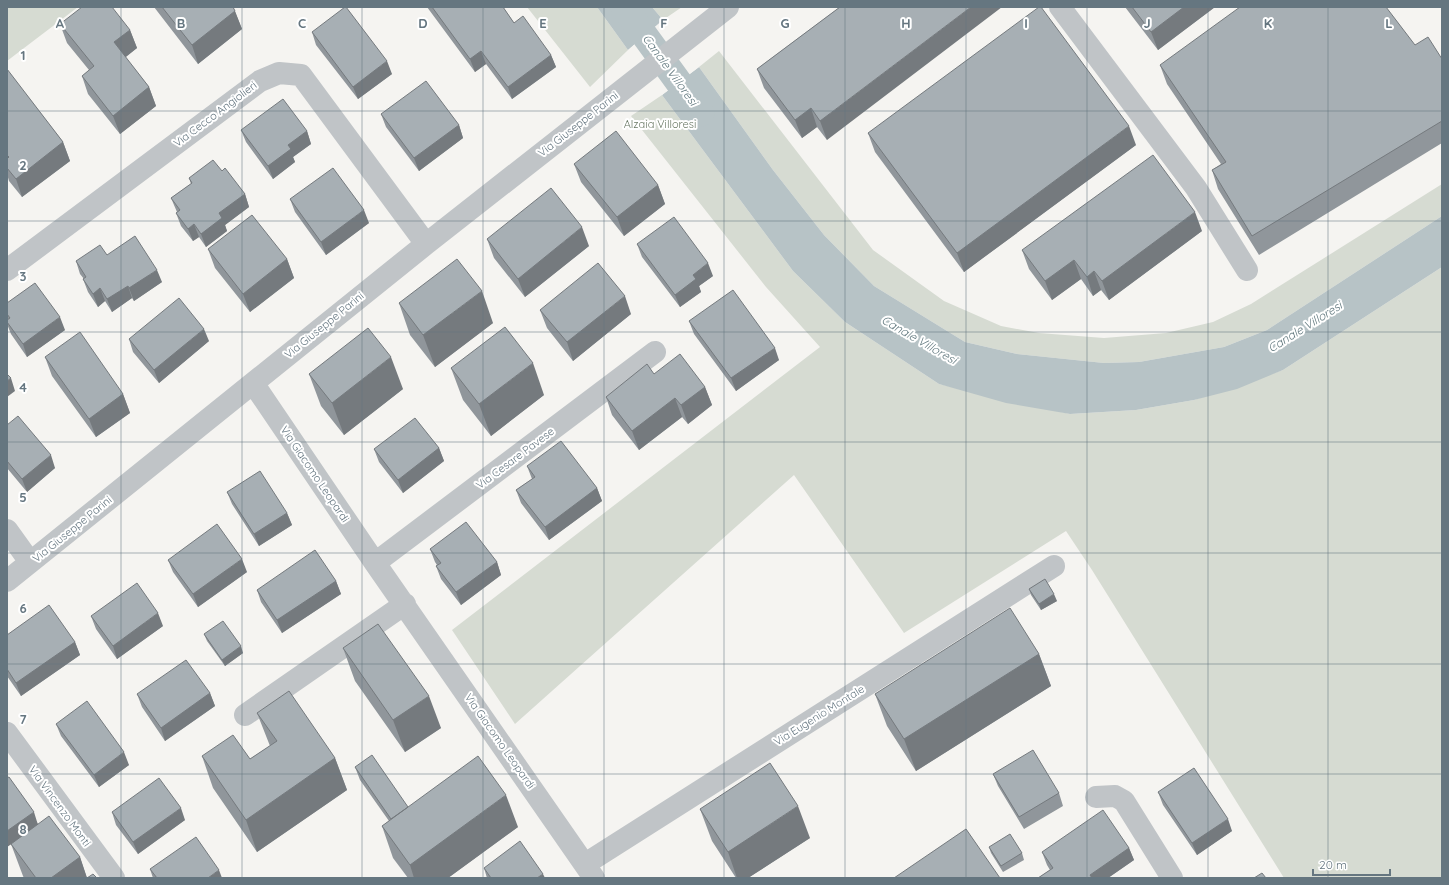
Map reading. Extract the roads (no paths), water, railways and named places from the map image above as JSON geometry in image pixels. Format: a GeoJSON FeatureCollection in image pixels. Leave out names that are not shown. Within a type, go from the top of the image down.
{"type":"FeatureCollection","features":[{"type":"Feature","properties":{"kind":"street","name":"Via Giuseppe Parini"},"geometry":{"type":"LineString","coordinates":[[7,582],[426,244],[728,7]]}},
{"type":"Feature","properties":{"kind":"street"},"geometry":{"type":"LineString","coordinates":[[1060,7],[1196,188],[1247,270]]}},
{"type":"Feature","properties":{"kind":"street","name":"Via Cecco Angiolieri"},"geometry":{"type":"LineString","coordinates":[[7,270],[260,81],[279,73],[301,75],[426,244]]}},
{"type":"Feature","properties":{"kind":"street","name":"Via Cesare Pavese"},"geometry":{"type":"LineString","coordinates":[[375,563],[655,352]]}},
{"type":"Feature","properties":{"kind":"street","name":"Via Giacomo Leopardi"},"geometry":{"type":"LineString","coordinates":[[253,383],[375,563],[590,871]]}},
{"type":"Feature","properties":{"kind":"street"},"geometry":{"type":"LineString","coordinates":[[7,530],[30,562]]}},
{"type":"Feature","properties":{"kind":"street","name":"Via Eugenio Montale"},"geometry":{"type":"LineString","coordinates":[[590,871],[1054,566]]}},
{"type":"Feature","properties":{"kind":"street"},"geometry":{"type":"LineString","coordinates":[[245,715],[405,604]]}},
{"type":"Feature","properties":{"kind":"street","name":"Via Vincenzo Monti"},"geometry":{"type":"LineString","coordinates":[[7,733],[114,878]]}},
{"type":"Feature","properties":{"kind":"street"},"geometry":{"type":"LineString","coordinates":[[1096,797],[1115,796],[1124,801],[1172,878]]}},
{"type":"Feature","properties":{"kind":"water"},"geometry":{"type":"Polygon","coordinates":[[[597,7],[652,7],[663,20],[628,50],[597,7]]]}},
{"type":"Feature","properties":{"kind":"water"},"geometry":{"type":"Polygon","coordinates":[[[699,67],[773,170],[824,235],[874,286],[965,342],[1017,354],[1104,363],[1139,362],[1224,347],[1267,330],[1442,216],[1442,267],[1283,370],[1237,389],[1194,400],[1136,410],[1070,414],[1006,403],[939,384],[845,322],[793,271],[662,95],[699,67]]]}},
{"type":"Feature","properties":{"kind":"waterway","name":"Canale Villoresi"},"geometry":{"type":"LineString","coordinates":[[624,7],[701,113]]}},
{"type":"Feature","properties":{"kind":"park label","name":"Alzaia Villoresi"},"geometry":{"type":"Point","coordinates":[660,124]}}]}
